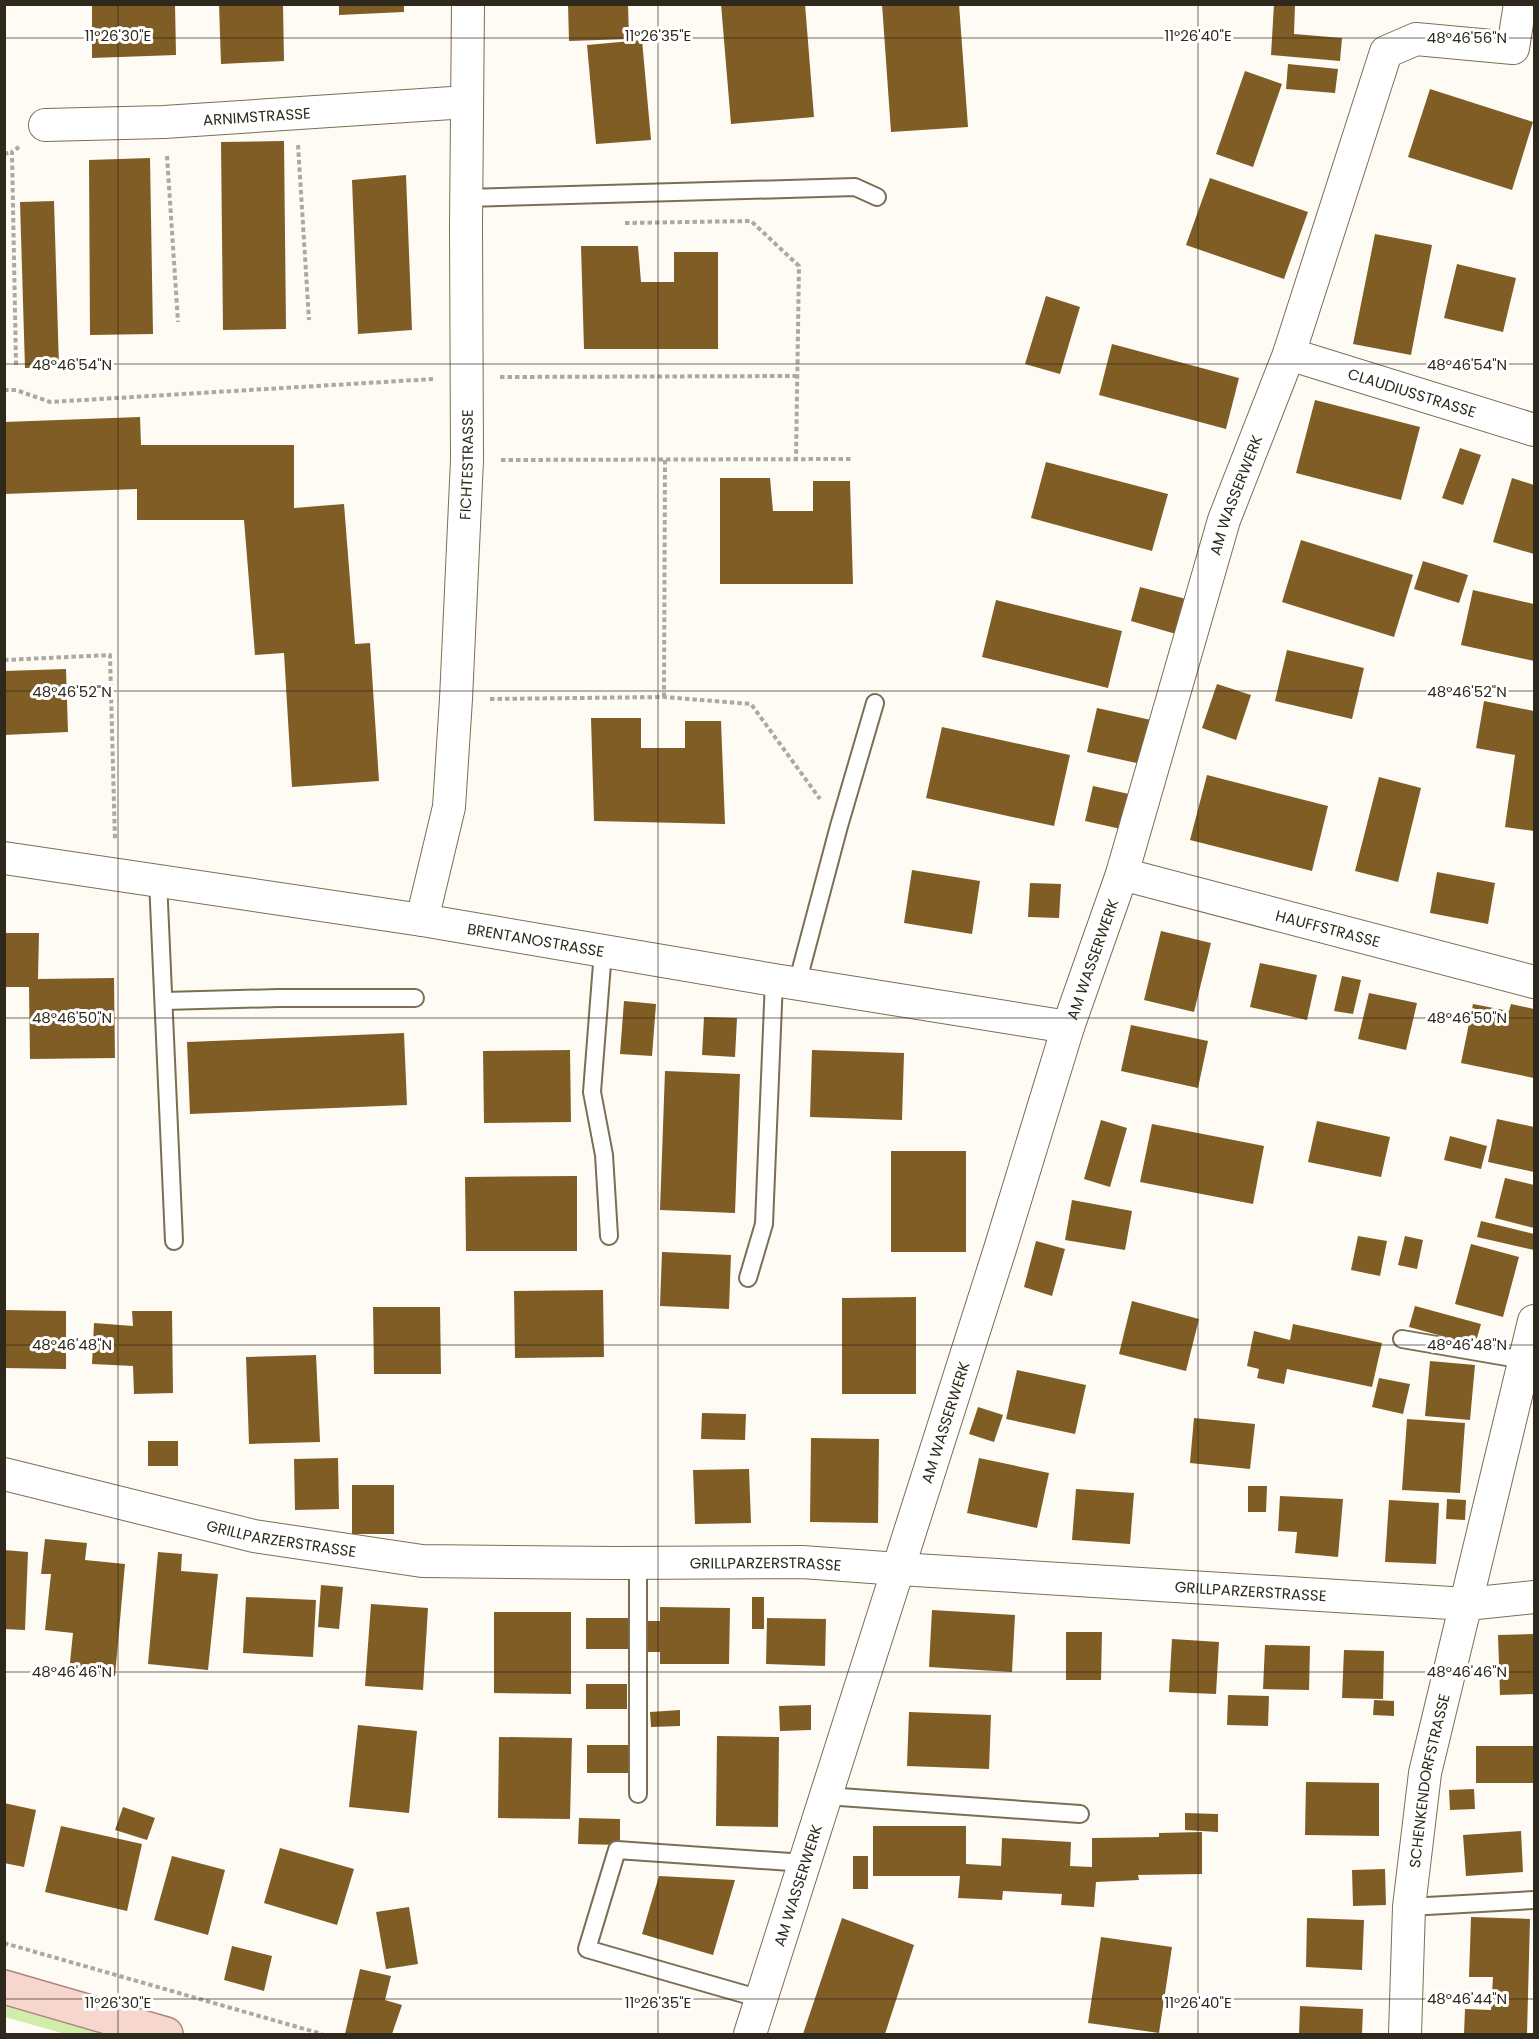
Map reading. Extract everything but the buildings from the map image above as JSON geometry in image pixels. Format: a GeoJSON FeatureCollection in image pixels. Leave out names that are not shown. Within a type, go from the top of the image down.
{"type":"FeatureCollection","features":[{"type":"Feature","properties":{"kind":"main road"},"geometry":{"type":"LineString","coordinates":[[4,1988],[166,2034]]}},
{"type":"Feature","properties":{"kind":"street","name":"FICHTESTRASSE"},"geometry":{"type":"LineString","coordinates":[[422,920],[449,807],[456,699],[467,460],[468,4]]}},
{"type":"Feature","properties":{"kind":"street","name":"AM WASSERWERK"},"geometry":{"type":"LineString","coordinates":[[750,2034],[899,1569],[1068,1027],[1122,874],[1224,520],[1289,354],[1386,52],[1416,39],[1524,50],[1520,4]]}},
{"type":"Feature","properties":{"kind":"street","name":"ARNIMSTRASSE"},"geometry":{"type":"LineString","coordinates":[[45,125],[297,115],[467,102]]}},
{"type":"Feature","properties":{"kind":"street","name":"CLAUDIUSSTRASSE"},"geometry":{"type":"LineString","coordinates":[[1289,354],[1534,430]]}},
{"type":"Feature","properties":{"kind":"street","name":"BRENTANOSTRASSE"},"geometry":{"type":"LineString","coordinates":[[4,858],[422,920],[785,982],[1068,1027]]}},
{"type":"Feature","properties":{"kind":"street","name":"HAUFFSTRASSE"},"geometry":{"type":"LineString","coordinates":[[1122,874],[1534,982]]}},
{"type":"Feature","properties":{"kind":"street","name":"SCHENKENDORFSTRASSE"},"geometry":{"type":"LineString","coordinates":[[1405,2034],[1409,1907],[1425,1773],[1534,1320]]}},
{"type":"Feature","properties":{"kind":"street","name":"GRILLPARZERSTRASSE"},"geometry":{"type":"LineString","coordinates":[[4,1474],[254,1536],[422,1561],[802,1562],[1467,1604],[1534,1597]]}},
{"type":"Feature","properties":{"kind":"lane"},"geometry":{"type":"LineString","coordinates":[[466,198],[855,187],[877,197]]}},
{"type":"Feature","properties":{"kind":"lane"},"geometry":{"type":"LineString","coordinates":[[748,1278],[764,1224],[785,982],[839,825],[875,703]]}},
{"type":"Feature","properties":{"kind":"lane"},"geometry":{"type":"LineString","coordinates":[[158,880],[174,1241]]}},
{"type":"Feature","properties":{"kind":"lane"},"geometry":{"type":"LineString","coordinates":[[603,951],[592,1092],[604,1155],[609,1236]]}},
{"type":"Feature","properties":{"kind":"lane"},"geometry":{"type":"LineString","coordinates":[[164,1001],[415,998]]}},
{"type":"Feature","properties":{"kind":"lane"},"geometry":{"type":"LineString","coordinates":[[1402,1339],[1524,1360]]}},
{"type":"Feature","properties":{"kind":"lane"},"geometry":{"type":"LineString","coordinates":[[638,1563],[638,1794]]}},
{"type":"Feature","properties":{"kind":"lane"},"geometry":{"type":"LineString","coordinates":[[826,1796],[1080,1814]]}},
{"type":"Feature","properties":{"kind":"lane"},"geometry":{"type":"LineString","coordinates":[[761,1999],[587,1949],[616,1850],[805,1863]]}},
{"type":"Feature","properties":{"kind":"lane"},"geometry":{"type":"LineString","coordinates":[[1409,1907],[1534,1900]]}},
{"type":"Feature","properties":{"kind":"path"},"geometry":{"type":"LineString","coordinates":[[297,115],[309,320]]}},
{"type":"Feature","properties":{"kind":"path"},"geometry":{"type":"LineString","coordinates":[[164,122],[178,322]]}},
{"type":"Feature","properties":{"kind":"path"},"geometry":{"type":"LineString","coordinates":[[4,153],[12,152],[45,125]]}},
{"type":"Feature","properties":{"kind":"path"},"geometry":{"type":"LineString","coordinates":[[12,152],[16,365]]}},
{"type":"Feature","properties":{"kind":"path"},"geometry":{"type":"LineString","coordinates":[[620,223],[751,221],[799,266],[796,459]]}},
{"type":"Feature","properties":{"kind":"path"},"geometry":{"type":"LineString","coordinates":[[4,390],[16,390],[50,402],[467,377],[796,376]]}},
{"type":"Feature","properties":{"kind":"path"},"geometry":{"type":"LineString","coordinates":[[467,460],[851,459]]}},
{"type":"Feature","properties":{"kind":"path"},"geometry":{"type":"LineString","coordinates":[[664,697],[665,460]]}},
{"type":"Feature","properties":{"kind":"path"},"geometry":{"type":"LineString","coordinates":[[4,660],[110,656],[116,874]]}},
{"type":"Feature","properties":{"kind":"path"},"geometry":{"type":"LineString","coordinates":[[456,699],[664,697],[751,704],[839,825]]}},
{"type":"Feature","properties":{"kind":"path"},"geometry":{"type":"LineString","coordinates":[[4,1943],[322,2034]]}},
{"type":"Feature","properties":{"kind":"green space"},"geometry":{"type":"Polygon","coordinates":[[[4,2006],[102,2034],[65,2034],[5,2017],[4,2006]]]}}]}
